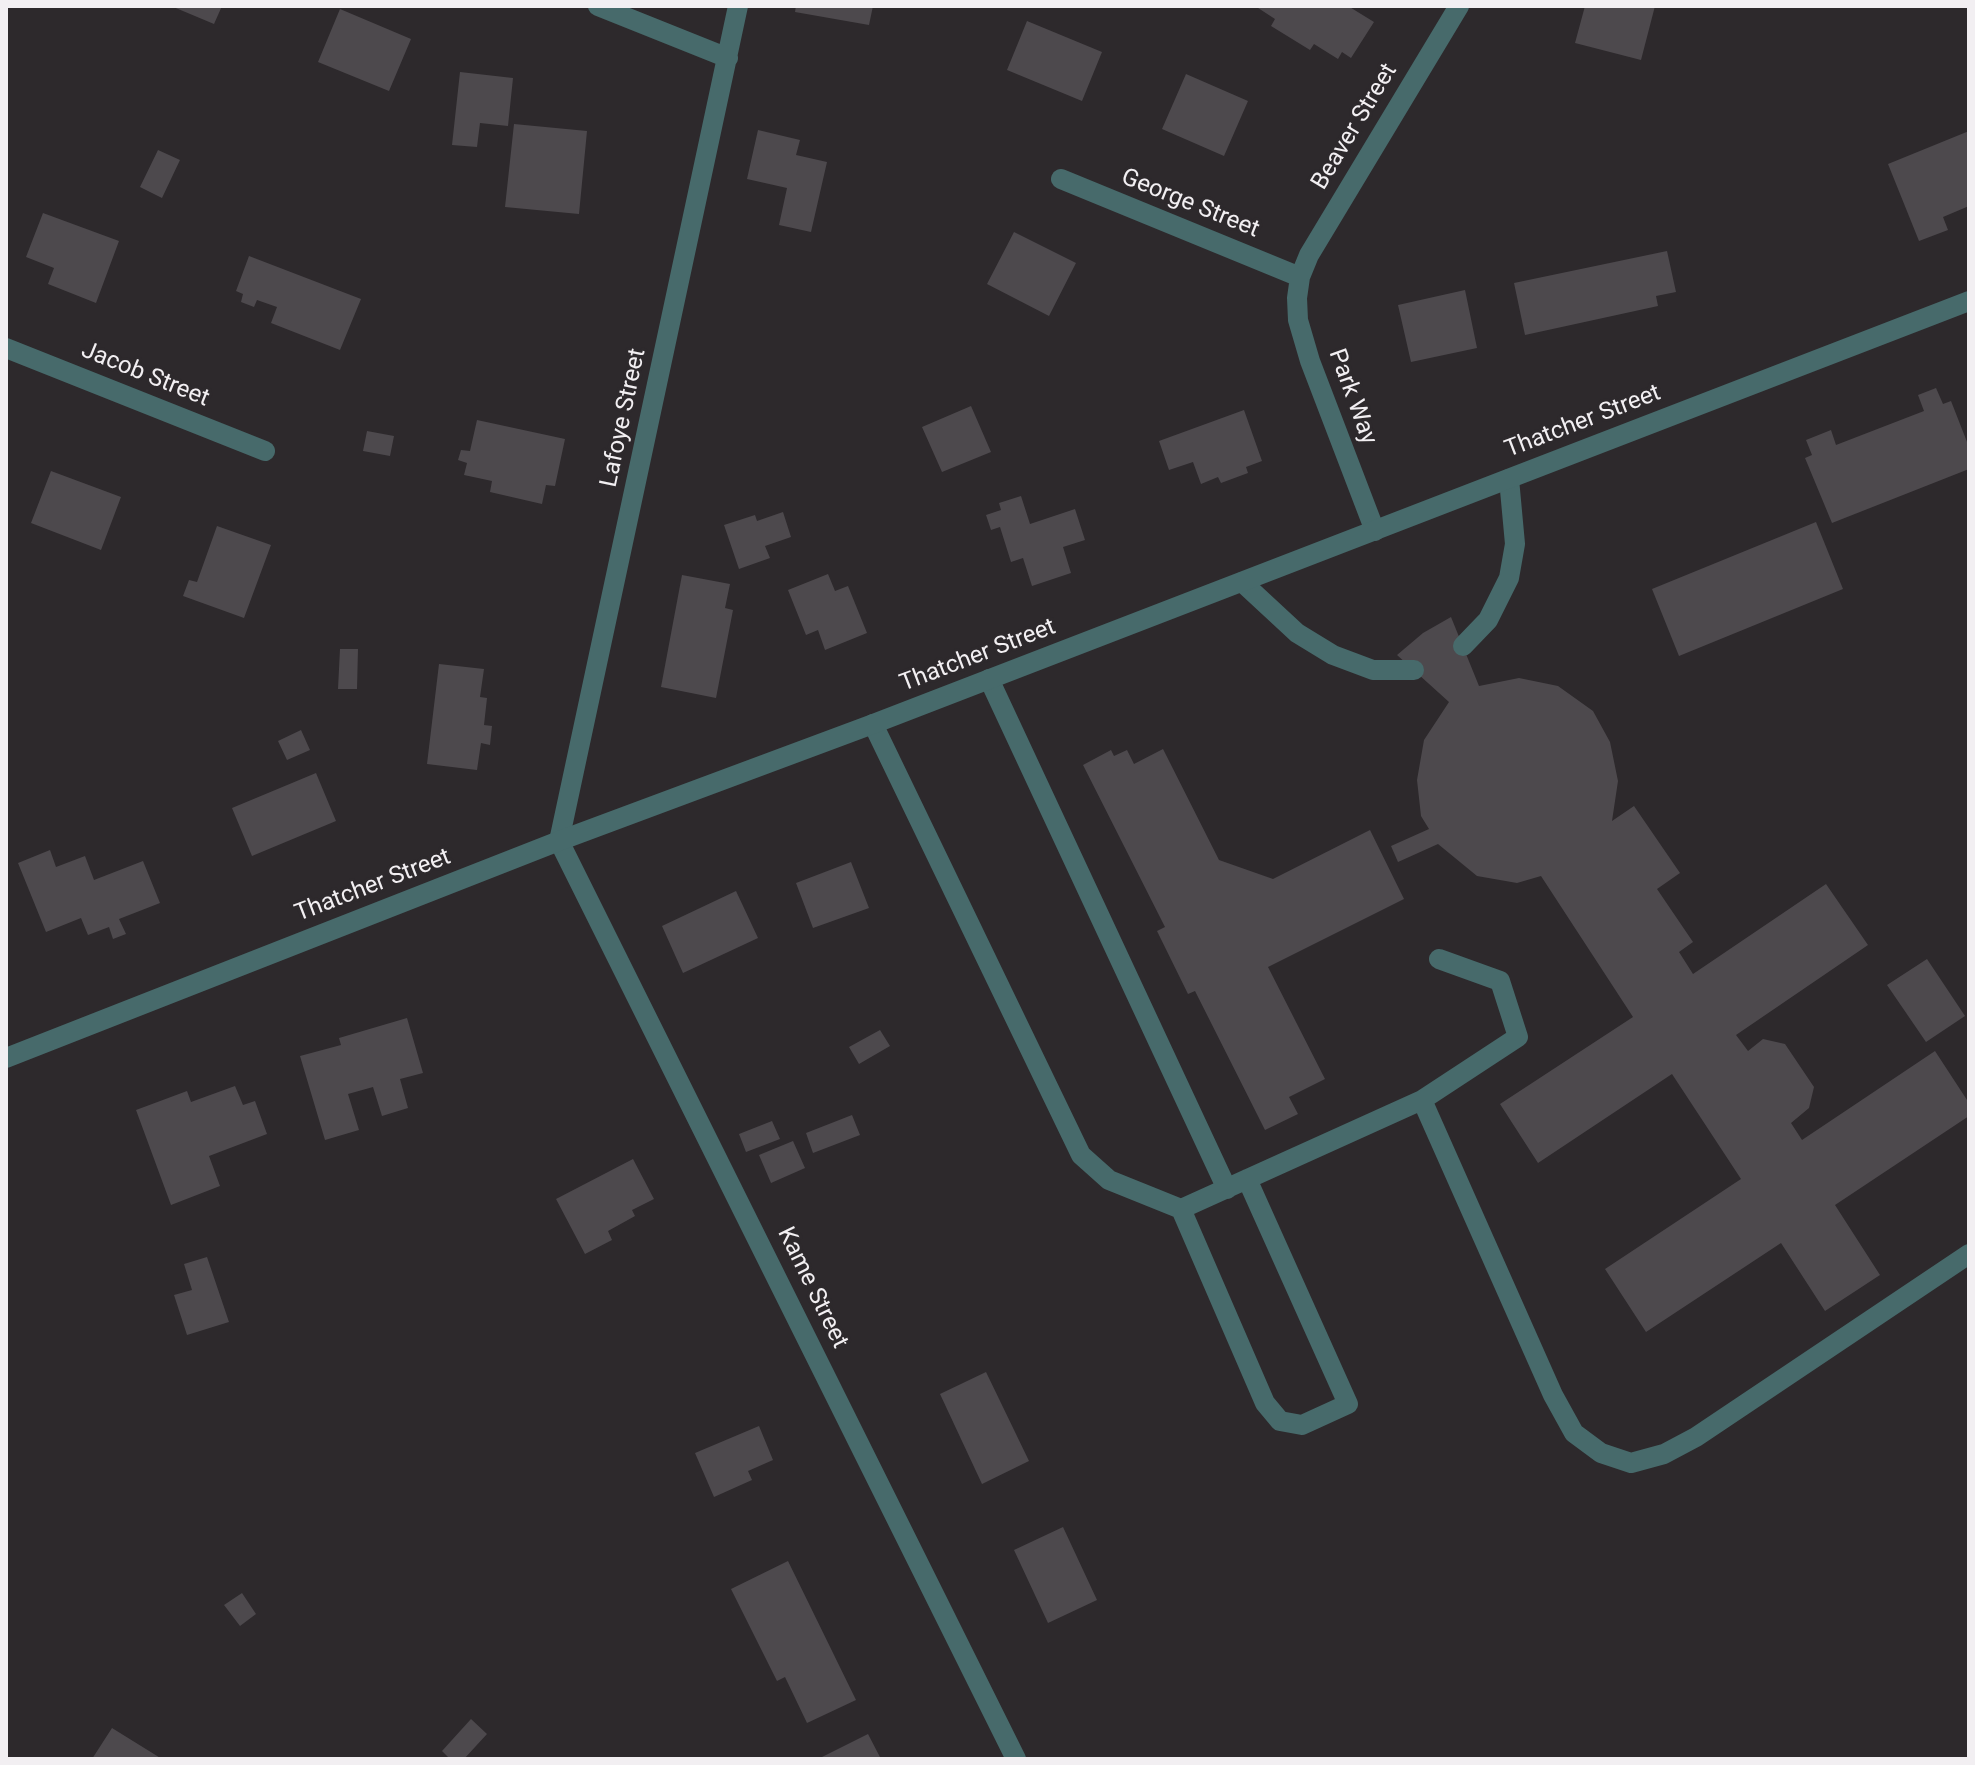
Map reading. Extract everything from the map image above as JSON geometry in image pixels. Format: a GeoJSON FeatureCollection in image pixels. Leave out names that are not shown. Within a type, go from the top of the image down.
{"type":"FeatureCollection","features":[{"type":"Feature","properties":{"kind":"street"},"geometry":{"type":"LineString","coordinates":[[598,6],[728,58]]}},
{"type":"Feature","properties":{"kind":"street","name":"Lafoye Street"},"geometry":{"type":"LineString","coordinates":[[559,841],[738,6]]}},
{"type":"Feature","properties":{"kind":"street","name":"Beaver Street"},"geometry":{"type":"LineString","coordinates":[[1300,277],[1309,255],[1459,6]]}},
{"type":"Feature","properties":{"kind":"street","name":"George Street"},"geometry":{"type":"LineString","coordinates":[[1061,179],[1300,277]]}},
{"type":"Feature","properties":{"kind":"street","name":"Park Way"},"geometry":{"type":"LineString","coordinates":[[1300,277],[1298,320],[1310,361],[1375,531]]}},
{"type":"Feature","properties":{"kind":"street","name":"Thatcher Street"},"geometry":{"type":"LineString","coordinates":[[6,1058],[559,841],[873,724],[1969,301]]}},
{"type":"Feature","properties":{"kind":"street","name":"Jacob Street"},"geometry":{"type":"LineString","coordinates":[[6,348],[265,451]]}},
{"type":"Feature","properties":{"kind":"street"},"geometry":{"type":"LineString","coordinates":[[1463,646],[1488,620],[1509,578],[1515,544],[1509,479]]}},
{"type":"Feature","properties":{"kind":"street"},"geometry":{"type":"LineString","coordinates":[[1242,582],[1297,633],[1333,655],[1373,670],[1414,670]]}},
{"type":"Feature","properties":{"kind":"street"},"geometry":{"type":"LineString","coordinates":[[989,679],[1227,1189]]}},
{"type":"Feature","properties":{"kind":"street"},"geometry":{"type":"LineString","coordinates":[[873,724],[1081,1155],[1109,1180],[1181,1209],[1265,1403],[1280,1421],[1302,1425],[1348,1404],[1247,1179]]}},
{"type":"Feature","properties":{"kind":"street","name":"Kame Street"},"geometry":{"type":"LineString","coordinates":[[559,841],[1016,1759]]}},
{"type":"Feature","properties":{"kind":"street"},"geometry":{"type":"LineString","coordinates":[[1181,1209],[1422,1100],[1518,1037],[1500,981],[1439,959]]}},
{"type":"Feature","properties":{"kind":"street"},"geometry":{"type":"LineString","coordinates":[[1422,1100],[1553,1395],[1574,1433],[1601,1453],[1631,1463],[1664,1454],[1696,1437],[1969,1254]]}},
{"type":"Feature","properties":{"kind":"building"},"geometry":{"type":"Polygon","coordinates":[[[171,6],[222,6],[214,24],[171,6]]]}},
{"type":"Feature","properties":{"kind":"building"},"geometry":{"type":"Polygon","coordinates":[[[796,6],[873,6],[869,25],[795,12],[796,6]]]}},
{"type":"Feature","properties":{"kind":"building"},"geometry":{"type":"Polygon","coordinates":[[[1255,6],[1348,6],[1374,22],[1351,58],[1342,52],[1338,59],[1314,44],[1310,50],[1271,26],[1275,19],[1255,6]]]}},
{"type":"Feature","properties":{"kind":"building"},"geometry":{"type":"Polygon","coordinates":[[[1585,6],[1655,6],[1641,60],[1575,43],[1585,6]]]}},
{"type":"Feature","properties":{"kind":"building"},"geometry":{"type":"Polygon","coordinates":[[[340,9],[411,39],[389,91],[318,62],[340,9]]]}},
{"type":"Feature","properties":{"kind":"building"},"geometry":{"type":"Polygon","coordinates":[[[1027,21],[1102,52],[1082,101],[1007,70],[1027,21]]]}},
{"type":"Feature","properties":{"kind":"building"},"geometry":{"type":"Polygon","coordinates":[[[460,72],[513,78],[508,126],[480,123],[477,147],[452,145],[460,72]]]}},
{"type":"Feature","properties":{"kind":"building"},"geometry":{"type":"Polygon","coordinates":[[[1186,74],[1248,101],[1224,156],[1162,129],[1186,74]]]}},
{"type":"Feature","properties":{"kind":"building"},"geometry":{"type":"Polygon","coordinates":[[[514,124],[587,131],[579,214],[505,207],[514,124]]]}},
{"type":"Feature","properties":{"kind":"building"},"geometry":{"type":"Polygon","coordinates":[[[758,130],[800,140],[796,155],[827,162],[811,232],[779,225],[787,188],[747,179],[758,130]]]}},
{"type":"Feature","properties":{"kind":"building"},"geometry":{"type":"Polygon","coordinates":[[[1969,131],[1969,206],[1943,217],[1948,230],[1919,241],[1888,164],[1969,131]]]}},
{"type":"Feature","properties":{"kind":"building"},"geometry":{"type":"Polygon","coordinates":[[[158,150],[180,160],[162,198],[140,187],[158,150]]]}},
{"type":"Feature","properties":{"kind":"building"},"geometry":{"type":"Polygon","coordinates":[[[43,213],[119,241],[96,303],[48,284],[54,268],[26,257],[43,213]]]}},
{"type":"Feature","properties":{"kind":"building"},"geometry":{"type":"Polygon","coordinates":[[[1014,232],[1076,263],[1049,316],[987,284],[1014,232]]]}},
{"type":"Feature","properties":{"kind":"building"},"geometry":{"type":"Polygon","coordinates":[[[1667,251],[1676,292],[1656,296],[1658,306],[1525,335],[1514,283],[1667,251]]]}},
{"type":"Feature","properties":{"kind":"building"},"geometry":{"type":"Polygon","coordinates":[[[249,256],[361,299],[340,350],[271,323],[277,307],[257,300],[254,307],[241,302],[243,294],[236,291],[249,256]]]}},
{"type":"Feature","properties":{"kind":"building"},"geometry":{"type":"Polygon","coordinates":[[[1465,290],[1477,348],[1411,362],[1398,305],[1465,290]]]}},
{"type":"Feature","properties":{"kind":"building"},"geometry":{"type":"Polygon","coordinates":[[[1936,388],[1943,404],[1951,401],[1969,447],[1969,469],[1832,523],[1805,458],[1812,455],[1806,440],[1831,430],[1836,445],[1924,411],[1918,395],[1936,388]]]}},
{"type":"Feature","properties":{"kind":"building"},"geometry":{"type":"Polygon","coordinates":[[[971,406],[991,452],[942,472],[922,427],[971,406]]]}},
{"type":"Feature","properties":{"kind":"building"},"geometry":{"type":"Polygon","coordinates":[[[1244,410],[1262,461],[1246,467],[1248,473],[1221,483],[1218,477],[1201,484],[1193,462],[1169,470],[1159,441],[1244,410]]]}},
{"type":"Feature","properties":{"kind":"building"},"geometry":{"type":"Polygon","coordinates":[[[477,420],[565,439],[555,486],[546,485],[542,504],[490,492],[492,481],[464,475],[467,463],[458,460],[461,450],[470,451],[477,420]]]}},
{"type":"Feature","properties":{"kind":"building"},"geometry":{"type":"Polygon","coordinates":[[[367,431],[394,436],[390,456],[363,451],[367,431]]]}},
{"type":"Feature","properties":{"kind":"building"},"geometry":{"type":"Polygon","coordinates":[[[51,471],[121,497],[101,550],[31,523],[51,471]]]}},
{"type":"Feature","properties":{"kind":"building"},"geometry":{"type":"Polygon","coordinates":[[[1021,496],[1030,524],[1075,509],[1085,540],[1063,547],[1071,573],[1032,586],[1023,558],[1011,562],[1000,527],[991,530],[986,515],[1001,510],[999,503],[1021,496]]]}},
{"type":"Feature","properties":{"kind":"building"},"geometry":{"type":"Polygon","coordinates":[[[783,512],[791,537],[765,546],[770,558],[739,569],[724,525],[755,515],[757,521],[783,512]]]}},
{"type":"Feature","properties":{"kind":"building"},"geometry":{"type":"Polygon","coordinates":[[[1816,522],[1843,589],[1679,656],[1652,589],[1816,522]]]}},
{"type":"Feature","properties":{"kind":"building"},"geometry":{"type":"Polygon","coordinates":[[[217,526],[271,545],[244,618],[183,596],[189,580],[197,582],[217,526]]]}},
{"type":"Feature","properties":{"kind":"building"},"geometry":{"type":"Polygon","coordinates":[[[828,574],[835,591],[848,586],[867,633],[825,650],[818,630],[806,635],[788,590],[828,574]]]}},
{"type":"Feature","properties":{"kind":"building"},"geometry":{"type":"Polygon","coordinates":[[[682,575],[730,584],[725,608],[733,610],[716,698],[661,687],[682,575]]]}},
{"type":"Feature","properties":{"kind":"building"},"geometry":{"type":"Polygon","coordinates":[[[1451,617],[1479,686],[1519,678],[1558,686],[1593,711],[1610,742],[1618,781],[1612,821],[1634,806],[1680,873],[1657,889],[1693,942],[1679,952],[1693,974],[1826,884],[1868,945],[1736,1035],[1748,1051],[1763,1039],[1785,1044],[1814,1087],[1809,1108],[1791,1123],[1802,1140],[1935,1051],[1969,1103],[1969,1116],[1835,1205],[1880,1275],[1825,1311],[1781,1243],[1646,1332],[1605,1269],[1741,1179],[1672,1074],[1538,1163],[1500,1104],[1633,1017],[1541,876],[1517,883],[1477,876],[1438,844],[1398,862],[1391,846],[1429,829],[1421,816],[1417,780],[1424,740],[1449,702],[1397,655],[1423,633],[1451,617]]]}},
{"type":"Feature","properties":{"kind":"building"},"geometry":{"type":"Polygon","coordinates":[[[340,649],[358,649],[357,689],[338,689],[340,649]]]}},
{"type":"Feature","properties":{"kind":"building"},"geometry":{"type":"Polygon","coordinates":[[[439,664],[484,669],[480,697],[487,698],[484,725],[492,726],[490,745],[481,743],[477,770],[427,764],[439,664]]]}},
{"type":"Feature","properties":{"kind":"building"},"geometry":{"type":"Polygon","coordinates":[[[301,730],[310,750],[287,760],[278,741],[301,730]]]}},
{"type":"Feature","properties":{"kind":"building"},"geometry":{"type":"Polygon","coordinates":[[[1163,749],[1219,860],[1273,879],[1370,830],[1404,899],[1268,967],[1325,1079],[1289,1097],[1298,1114],[1265,1130],[1195,991],[1188,994],[1157,931],[1165,927],[1083,765],[1111,750],[1114,756],[1127,750],[1134,764],[1163,749]]]}},
{"type":"Feature","properties":{"kind":"building"},"geometry":{"type":"Polygon","coordinates":[[[316,773],[336,821],[252,856],[232,808],[316,773]]]}},
{"type":"Feature","properties":{"kind":"building"},"geometry":{"type":"Polygon","coordinates":[[[50,850],[56,867],[85,856],[94,880],[143,861],[160,903],[119,919],[126,934],[113,939],[109,927],[88,935],[81,918],[46,932],[18,863],[50,850]]]}},
{"type":"Feature","properties":{"kind":"building"},"geometry":{"type":"Polygon","coordinates":[[[851,862],[869,908],[813,928],[796,883],[851,862]]]}},
{"type":"Feature","properties":{"kind":"building"},"geometry":{"type":"Polygon","coordinates":[[[736,891],[758,938],[683,973],[662,926],[736,891]]]}},
{"type":"Feature","properties":{"kind":"building"},"geometry":{"type":"Polygon","coordinates":[[[1927,959],[1965,1016],[1926,1042],[1887,985],[1927,959]]]}},
{"type":"Feature","properties":{"kind":"building"},"geometry":{"type":"Polygon","coordinates":[[[407,1018],[423,1073],[400,1079],[408,1108],[382,1116],[373,1087],[348,1094],[359,1130],[325,1140],[300,1056],[341,1045],[339,1038],[407,1018]]]}},
{"type":"Feature","properties":{"kind":"building"},"geometry":{"type":"Polygon","coordinates":[[[880,1030],[890,1046],[859,1064],[849,1047],[880,1030]]]}},
{"type":"Feature","properties":{"kind":"building"},"geometry":{"type":"Polygon","coordinates":[[[235,1086],[243,1105],[255,1101],[267,1134],[209,1156],[220,1186],[171,1205],[136,1110],[187,1091],[191,1102],[235,1086]]]}},
{"type":"Feature","properties":{"kind":"building"},"geometry":{"type":"Polygon","coordinates":[[[852,1115],[860,1135],[813,1153],[806,1133],[852,1115]]]}},
{"type":"Feature","properties":{"kind":"building"},"geometry":{"type":"Polygon","coordinates":[[[772,1121],[780,1139],[746,1152],[739,1134],[772,1121]]]}},
{"type":"Feature","properties":{"kind":"building"},"geometry":{"type":"Polygon","coordinates":[[[793,1141],[805,1168],[771,1183],[759,1155],[793,1141]]]}},
{"type":"Feature","properties":{"kind":"building"},"geometry":{"type":"Polygon","coordinates":[[[633,1159],[654,1199],[632,1210],[635,1216],[608,1231],[612,1240],[585,1254],[556,1199],[633,1159]]]}},
{"type":"Feature","properties":{"kind":"building"},"geometry":{"type":"Polygon","coordinates":[[[207,1257],[229,1322],[187,1335],[174,1295],[192,1290],[184,1264],[207,1257]]]}},
{"type":"Feature","properties":{"kind":"building"},"geometry":{"type":"Polygon","coordinates":[[[986,1372],[1029,1461],[982,1484],[940,1394],[986,1372]]]}},
{"type":"Feature","properties":{"kind":"building"},"geometry":{"type":"Polygon","coordinates":[[[759,1426],[773,1460],[748,1471],[752,1480],[714,1497],[695,1453],[759,1426]]]}},
{"type":"Feature","properties":{"kind":"building"},"geometry":{"type":"Polygon","coordinates":[[[1063,1527],[1097,1600],[1048,1623],[1014,1550],[1063,1527]]]}},
{"type":"Feature","properties":{"kind":"building"},"geometry":{"type":"Polygon","coordinates":[[[788,1561],[856,1700],[807,1723],[785,1677],[777,1681],[731,1589],[788,1561]]]}},
{"type":"Feature","properties":{"kind":"building"},"geometry":{"type":"Polygon","coordinates":[[[242,1593],[256,1614],[240,1626],[224,1605],[242,1593]]]}},
{"type":"Feature","properties":{"kind":"building"},"geometry":{"type":"Polygon","coordinates":[[[471,1719],[487,1734],[464,1759],[450,1759],[442,1751],[471,1719]]]}},
{"type":"Feature","properties":{"kind":"building"},"geometry":{"type":"Polygon","coordinates":[[[112,1728],[162,1759],[92,1759],[112,1728]]]}},
{"type":"Feature","properties":{"kind":"building"},"geometry":{"type":"Polygon","coordinates":[[[868,1734],[881,1759],[818,1759],[868,1734]]]}}]}
